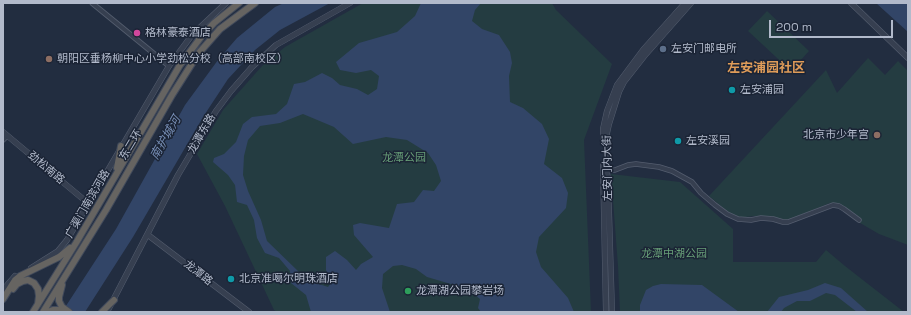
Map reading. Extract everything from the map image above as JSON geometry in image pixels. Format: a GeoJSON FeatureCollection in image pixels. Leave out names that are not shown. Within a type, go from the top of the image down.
{"type":"FeatureCollection","features":[{"type":"Feature","properties":{"kind":"highway","name":"东二环"},"geometry":{"type":"LineString","coordinates":[[33,312],[76,243],[165,90],[192,49],[214,23],[239,3]]}},
{"type":"Feature","properties":{"kind":"highway","name":"东二环"},"geometry":{"type":"LineString","coordinates":[[43,312],[106,210],[172,95],[198,54],[220,30],[255,3]]}},
{"type":"Feature","properties":{"kind":"highway"},"geometry":{"type":"LineString","coordinates":[[115,174],[121,146]]}},
{"type":"Feature","properties":{"kind":"highway"},"geometry":{"type":"LineString","coordinates":[[3,299],[15,280],[20,276],[59,258],[76,243]]}},
{"type":"Feature","properties":{"kind":"highway"},"geometry":{"type":"LineString","coordinates":[[62,310],[59,297],[64,278]]}},
{"type":"Feature","properties":{"kind":"highway"},"geometry":{"type":"LineString","coordinates":[[3,304],[17,284],[28,280],[34,283],[38,289],[39,296],[37,306]]}},
{"type":"Feature","properties":{"kind":"highway"},"geometry":{"type":"LineString","coordinates":[[102,312],[114,300]]}},
{"type":"Feature","properties":{"kind":"highway"},"geometry":{"type":"LineString","coordinates":[[48,312],[53,310],[69,312]]}},
{"type":"Feature","properties":{"kind":"street"},"geometry":{"type":"LineString","coordinates":[[92,3],[169,66]]}},
{"type":"Feature","properties":{"kind":"street","name":"广渠门南滨河路"},"geometry":{"type":"LineString","coordinates":[[3,290],[15,276],[46,260],[58,251],[67,240],[169,66],[192,34],[226,3]]}},
{"type":"Feature","properties":{"kind":"street","name":"龙潭东路"},"geometry":{"type":"LineString","coordinates":[[107,312],[178,175],[216,111],[252,67],[276,45],[350,3]]}},
{"type":"Feature","properties":{"kind":"street","name":"左安门内大街"},"geometry":{"type":"LineString","coordinates":[[606,312],[605,171],[603,129],[607,110],[617,85],[643,50],[685,3]]}},
{"type":"Feature","properties":{"kind":"street","name":"左安门内大街"},"geometry":{"type":"LineString","coordinates":[[612,312],[608,179],[605,171],[607,133],[619,92],[628,75],[692,3]]}},
{"type":"Feature","properties":{"kind":"street"},"geometry":{"type":"LineString","coordinates":[[852,4],[908,58]]}},
{"type":"Feature","properties":{"kind":"street","name":"劲松南路"},"geometry":{"type":"LineString","coordinates":[[4,136],[89,204]]}},
{"type":"Feature","properties":{"kind":"street"},"geometry":{"type":"LineString","coordinates":[[605,171],[615,170],[636,164],[659,167],[672,171],[692,182],[701,193],[715,205],[727,214],[738,219],[751,220],[761,218],[788,222],[833,205],[839,206],[859,220]]}},
{"type":"Feature","properties":{"kind":"street","name":"龙潭路"},"geometry":{"type":"LineString","coordinates":[[148,235],[249,312]]}},
{"type":"Feature","properties":{"kind":"green space","name":"龙潭公园"},"geometry":{"type":"Polygon","coordinates":[[[363,3],[552,3],[556,10],[612,64],[584,140],[591,312],[277,312],[274,310],[225,206],[197,154],[223,110],[262,66],[285,47],[363,3]]]}},
{"type":"Feature","properties":{"kind":"green space"},"geometry":{"type":"Polygon","coordinates":[[[767,11],[809,51],[791,71],[748,31],[767,11]]]}},
{"type":"Feature","properties":{"kind":"green space"},"geometry":{"type":"Polygon","coordinates":[[[868,58],[885,75],[898,61],[908,71],[908,245],[879,234],[860,223],[836,203],[830,203],[789,220],[754,216],[738,218],[728,212],[709,196],[826,70],[837,93],[868,58]]]}},
{"type":"Feature","properties":{"kind":"green space","name":"龙潭中湖公园"},"geometry":{"type":"Polygon","coordinates":[[[611,174],[680,182],[733,229],[733,262],[816,262],[826,250],[904,312],[620,312],[611,174]]]}},
{"type":"Feature","properties":{"kind":"water"},"geometry":{"type":"Polygon","coordinates":[[[284,3],[330,3],[280,30],[255,50],[228,79],[203,117],[133,237],[85,312],[62,312],[116,229],[185,105],[218,60],[237,38],[275,7],[284,3]]]}},
{"type":"Feature","properties":{"kind":"water"},"geometry":{"type":"Polygon","coordinates":[[[421,3],[481,3],[475,10],[472,21],[482,29],[499,35],[510,52],[512,63],[509,76],[510,102],[523,108],[542,124],[549,139],[544,164],[562,178],[568,193],[566,208],[539,237],[536,252],[541,267],[568,298],[574,312],[481,312],[478,308],[480,299],[468,289],[427,277],[416,269],[402,265],[393,266],[383,274],[382,288],[390,312],[311,312],[306,295],[291,283],[290,271],[279,258],[265,253],[257,238],[254,220],[247,205],[237,202],[235,185],[228,175],[213,162],[214,158],[224,154],[236,142],[243,124],[252,117],[276,114],[287,104],[294,84],[305,82],[322,73],[332,78],[340,85],[357,89],[368,95],[377,89],[379,76],[371,70],[356,73],[340,70],[336,62],[359,43],[397,32],[415,16],[421,3]],[[303,114],[280,123],[260,126],[248,140],[244,156],[243,175],[248,191],[261,220],[267,241],[299,272],[316,283],[328,287],[331,283],[326,270],[326,257],[335,251],[347,260],[356,270],[361,264],[373,257],[354,235],[353,225],[360,223],[389,228],[397,204],[414,202],[423,190],[434,191],[441,181],[436,165],[428,153],[407,140],[386,137],[353,144],[334,127],[303,114]]]}},
{"type":"Feature","properties":{"kind":"water"},"geometry":{"type":"Polygon","coordinates":[[[876,3],[908,3],[908,32],[876,3]]]}},
{"type":"Feature","properties":{"kind":"water"},"geometry":{"type":"Polygon","coordinates":[[[825,283],[841,288],[868,312],[857,312],[835,295],[826,293],[810,301],[797,301],[784,308],[781,312],[767,312],[779,297],[808,290],[825,283]]]}},
{"type":"Feature","properties":{"kind":"water"},"geometry":{"type":"Polygon","coordinates":[[[661,284],[702,285],[739,312],[640,312],[640,305],[646,290],[661,284]]]}},
{"type":"Feature","properties":{"kind":"place","name":"格林豪泰酒店"},"geometry":{"type":"Point","coordinates":[137,33]}},
{"type":"Feature","properties":{"kind":"place","name":"左安门邮电所"},"geometry":{"type":"Point","coordinates":[663,49]}},
{"type":"Feature","properties":{"kind":"place","name":"朝阳区垂杨柳中心小学劲松分校（高部南校区）"},"geometry":{"type":"Point","coordinates":[49,59]}},
{"type":"Feature","properties":{"kind":"place","name":"左安浦园"},"geometry":{"type":"Point","coordinates":[732,90]}},
{"type":"Feature","properties":{"kind":"place","name":"北京市少年宫"},"geometry":{"type":"Point","coordinates":[877,135]}},
{"type":"Feature","properties":{"kind":"place","name":"左安溪园"},"geometry":{"type":"Point","coordinates":[678,141]}},
{"type":"Feature","properties":{"kind":"place","name":"北京准噶尔明珠酒店"},"geometry":{"type":"Point","coordinates":[231,279]}},
{"type":"Feature","properties":{"kind":"place","name":"龙潭湖公园攀岩场"},"geometry":{"type":"Point","coordinates":[408,291]}},
{"type":"Feature","properties":{"kind":"district","name":"左安浦园社区"},"geometry":{"type":"Point","coordinates":[766,68]}},
{"type":"Feature","properties":{"kind":"water label","name":"南护城河"},"geometry":{"type":"Point","coordinates":[166,138]}}]}
